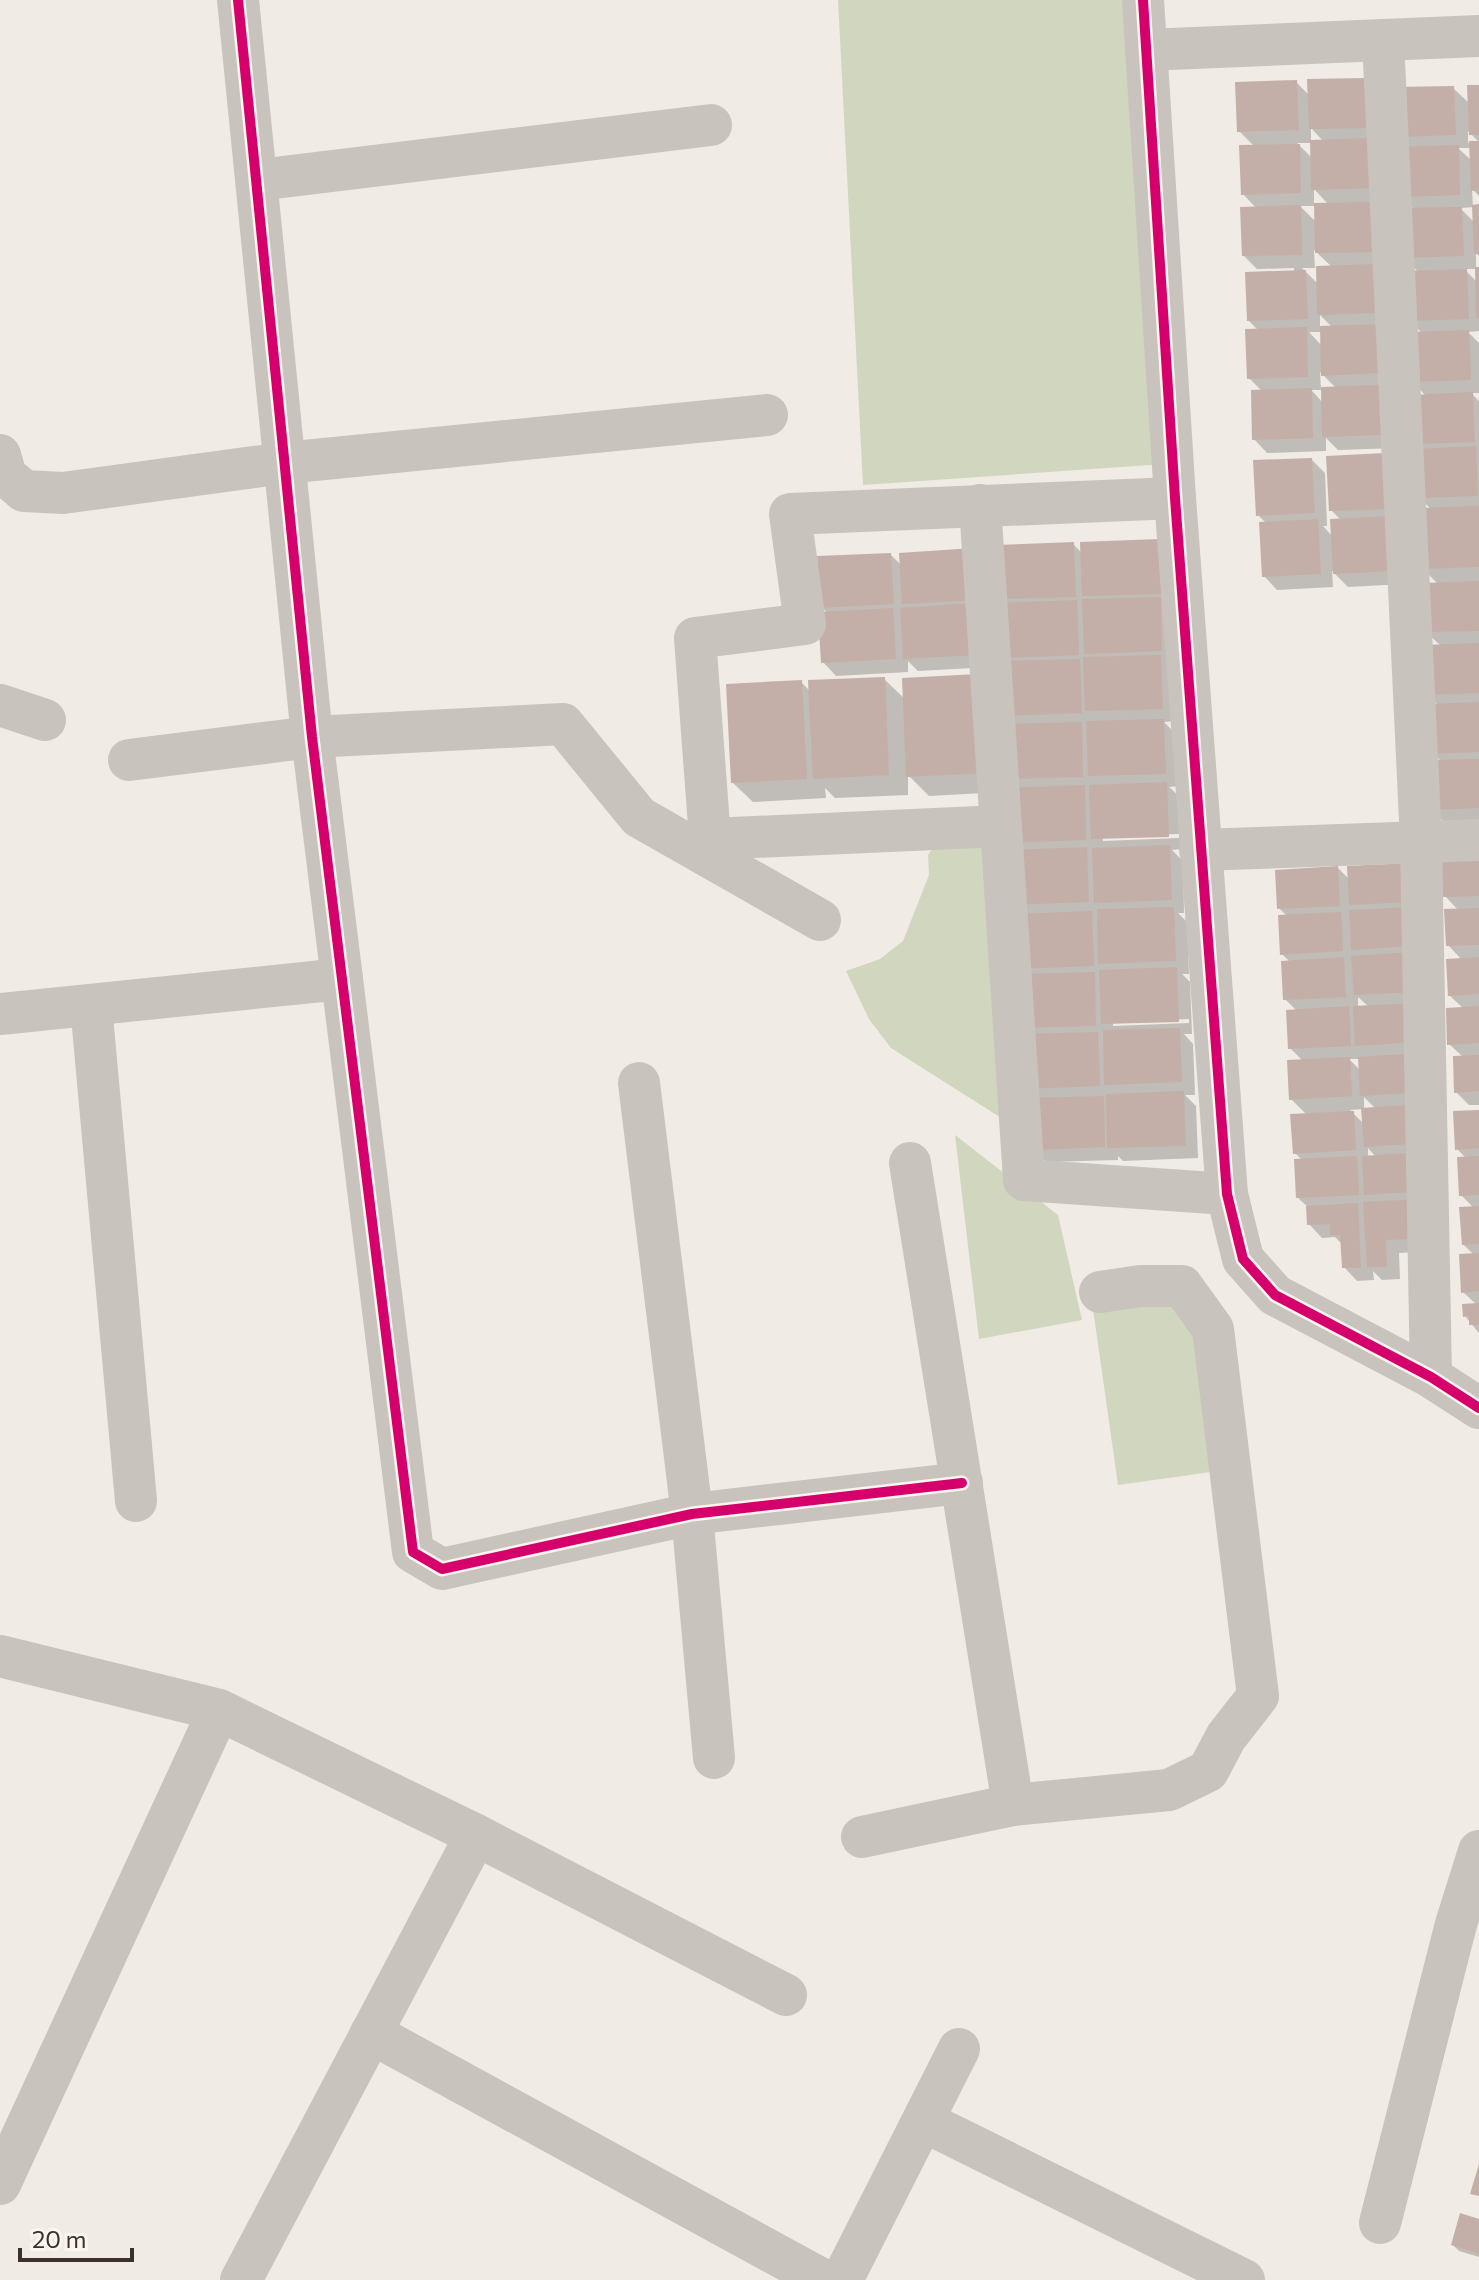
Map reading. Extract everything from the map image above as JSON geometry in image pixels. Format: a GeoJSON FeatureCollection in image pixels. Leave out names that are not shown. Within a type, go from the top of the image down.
{"type":"FeatureCollection","features":[{"type":"Feature","properties":{"kind":"street"},"geometry":{"type":"LineString","coordinates":[[238,0],[312,737],[413,1552],[442,1569],[692,1514],[962,1483]]}},
{"type":"Feature","properties":{"kind":"street"},"geometry":{"type":"LineString","coordinates":[[1143,0],[1175,498],[1227,1194],[1243,1259],[1275,1295],[1431,1377],[1479,1408]]}},
{"type":"Feature","properties":{"kind":"street"},"geometry":{"type":"LineString","coordinates":[[1146,50],[1479,36]]}},
{"type":"Feature","properties":{"kind":"street"},"geometry":{"type":"LineString","coordinates":[[1383,40],[1421,841],[1431,1377]]}},
{"type":"Feature","properties":{"kind":"street"},"geometry":{"type":"LineString","coordinates":[[258,180],[711,125]]}},
{"type":"Feature","properties":{"kind":"street"},"geometry":{"type":"LineString","coordinates":[[0,455],[6,476],[24,491],[63,493],[284,463],[767,415]]}},
{"type":"Feature","properties":{"kind":"street"},"geometry":{"type":"LineString","coordinates":[[1001,826],[710,839],[695,638],[805,624],[790,514],[1175,498]]}},
{"type":"Feature","properties":{"kind":"street"},"geometry":{"type":"LineString","coordinates":[[980,505],[1024,1180],[1227,1194]]}},
{"type":"Feature","properties":{"kind":"street"},"geometry":{"type":"LineString","coordinates":[[0,705],[45,720]]}},
{"type":"Feature","properties":{"kind":"street"},"geometry":{"type":"LineString","coordinates":[[129,760],[312,737],[563,724],[639,817],[820,920]]}},
{"type":"Feature","properties":{"kind":"street"},"geometry":{"type":"LineString","coordinates":[[1200,850],[1479,840]]}},
{"type":"Feature","properties":{"kind":"street"},"geometry":{"type":"LineString","coordinates":[[0,1014],[342,979]]}},
{"type":"Feature","properties":{"kind":"street"},"geometry":{"type":"LineString","coordinates":[[91,1005],[136,1501]]}},
{"type":"Feature","properties":{"kind":"street"},"geometry":{"type":"LineString","coordinates":[[639,1083],[692,1514],[714,1758]]}},
{"type":"Feature","properties":{"kind":"street"},"geometry":{"type":"LineString","coordinates":[[910,1163],[1013,1805]]}},
{"type":"Feature","properties":{"kind":"street"},"geometry":{"type":"LineString","coordinates":[[862,1837],[1013,1805],[1169,1790],[1208,1771],[1226,1737],[1258,1696],[1213,1329],[1182,1286],[1140,1286],[1100,1292]]}},
{"type":"Feature","properties":{"kind":"street"},"geometry":{"type":"LineString","coordinates":[[0,1656],[219,1710],[476,1835],[786,1995]]}},
{"type":"Feature","properties":{"kind":"street"},"geometry":{"type":"LineString","coordinates":[[0,2184],[219,1710]]}},
{"type":"Feature","properties":{"kind":"street"},"geometry":{"type":"LineString","coordinates":[[241,2280],[476,1835]]}},
{"type":"Feature","properties":{"kind":"street"},"geometry":{"type":"LineString","coordinates":[[1380,2223],[1467,1927],[1479,1851]]}},
{"type":"Feature","properties":{"kind":"street"},"geometry":{"type":"LineString","coordinates":[[371,2033],[823,2280]]}},
{"type":"Feature","properties":{"kind":"street"},"geometry":{"type":"LineString","coordinates":[[842,2280],[959,2049]]}},
{"type":"Feature","properties":{"kind":"street"},"geometry":{"type":"LineString","coordinates":[[923,2121],[1244,2280]]}},
{"type":"Feature","properties":{"kind":"green space"},"geometry":{"type":"Polygon","coordinates":[[[838,0],[1157,0],[1179,463],[863,485],[838,0]]]}},
{"type":"Feature","properties":{"kind":"green space"},"geometry":{"type":"Polygon","coordinates":[[[985,839],[1006,1121],[891,1048],[869,1019],[846,971],[880,959],[903,941],[929,875],[928,855],[935,845],[985,839]]]}},
{"type":"Feature","properties":{"kind":"green space"},"geometry":{"type":"Polygon","coordinates":[[[955,1135],[1058,1215],[1082,1320],[979,1339],[955,1135]]]}},
{"type":"Feature","properties":{"kind":"green space"},"geometry":{"type":"Polygon","coordinates":[[[1200,1294],[1225,1470],[1118,1485],[1093,1309],[1200,1294]]]}},
{"type":"Feature","properties":{"kind":"building"},"geometry":{"type":"Polygon","coordinates":[[[1368,78],[1370,128],[1309,129],[1307,79],[1368,78]]]}},
{"type":"Feature","properties":{"kind":"building"},"geometry":{"type":"Polygon","coordinates":[[[1297,80],[1299,130],[1237,132],[1235,82],[1297,80]]]}},
{"type":"Feature","properties":{"kind":"building"},"geometry":{"type":"Polygon","coordinates":[[[1467,85],[1479,85],[1479,135],[1469,135],[1467,85]]]}},
{"type":"Feature","properties":{"kind":"building"},"geometry":{"type":"Polygon","coordinates":[[[1454,86],[1456,135],[1395,137],[1393,87],[1454,86]]]}},
{"type":"Feature","properties":{"kind":"building"},"geometry":{"type":"Polygon","coordinates":[[[1371,138],[1373,188],[1311,190],[1310,140],[1371,138]]]}},
{"type":"Feature","properties":{"kind":"building"},"geometry":{"type":"Polygon","coordinates":[[[1469,141],[1479,141],[1479,190],[1471,191],[1469,141]]]}},
{"type":"Feature","properties":{"kind":"building"},"geometry":{"type":"Polygon","coordinates":[[[1300,144],[1301,193],[1241,195],[1239,145],[1300,144]]]}},
{"type":"Feature","properties":{"kind":"building"},"geometry":{"type":"Polygon","coordinates":[[[1459,145],[1460,195],[1399,197],[1397,147],[1459,145]]]}},
{"type":"Feature","properties":{"kind":"building"},"geometry":{"type":"Polygon","coordinates":[[[1375,202],[1377,252],[1315,253],[1314,203],[1375,202]]]}},
{"type":"Feature","properties":{"kind":"building"},"geometry":{"type":"Polygon","coordinates":[[[1479,204],[1479,254],[1474,254],[1472,205],[1479,204]]]}},
{"type":"Feature","properties":{"kind":"building"},"geometry":{"type":"Polygon","coordinates":[[[1301,205],[1302,255],[1242,256],[1240,207],[1301,205]]]}},
{"type":"Feature","properties":{"kind":"building"},"geometry":{"type":"Polygon","coordinates":[[[1462,207],[1464,256],[1402,258],[1401,208],[1462,207]]]}},
{"type":"Feature","properties":{"kind":"building"},"geometry":{"type":"Polygon","coordinates":[[[1377,264],[1378,313],[1317,315],[1316,266],[1377,264]]]}},
{"type":"Feature","properties":{"kind":"building"},"geometry":{"type":"Polygon","coordinates":[[[1475,267],[1479,267],[1479,318],[1476,318],[1475,267]]]}},
{"type":"Feature","properties":{"kind":"building"},"geometry":{"type":"Polygon","coordinates":[[[1467,269],[1469,319],[1407,321],[1406,271],[1467,269]]]}},
{"type":"Feature","properties":{"kind":"building"},"geometry":{"type":"Polygon","coordinates":[[[1306,270],[1308,319],[1247,321],[1245,272],[1306,270]]]}},
{"type":"Feature","properties":{"kind":"building"},"geometry":{"type":"Polygon","coordinates":[[[1381,324],[1382,373],[1321,376],[1320,326],[1381,324]]]}},
{"type":"Feature","properties":{"kind":"building"},"geometry":{"type":"Polygon","coordinates":[[[1307,327],[1308,377],[1247,379],[1245,329],[1307,327]]]}},
{"type":"Feature","properties":{"kind":"building"},"geometry":{"type":"Polygon","coordinates":[[[1469,330],[1471,380],[1410,382],[1408,332],[1469,330]]]}},
{"type":"Feature","properties":{"kind":"building"},"geometry":{"type":"Polygon","coordinates":[[[1382,385],[1384,435],[1322,437],[1321,387],[1382,385]]]}},
{"type":"Feature","properties":{"kind":"building"},"geometry":{"type":"Polygon","coordinates":[[[1312,388],[1313,438],[1252,440],[1251,390],[1312,388]]]}},
{"type":"Feature","properties":{"kind":"building"},"geometry":{"type":"Polygon","coordinates":[[[1473,392],[1475,442],[1414,444],[1412,395],[1473,392]]]}},
{"type":"Feature","properties":{"kind":"building"},"geometry":{"type":"Polygon","coordinates":[[[1476,446],[1478,496],[1417,498],[1415,449],[1476,446]]]}},
{"type":"Feature","properties":{"kind":"building"},"geometry":{"type":"Polygon","coordinates":[[[1385,453],[1388,509],[1329,511],[1326,456],[1385,453]]]}},
{"type":"Feature","properties":{"kind":"building"},"geometry":{"type":"Polygon","coordinates":[[[1312,458],[1315,513],[1256,516],[1253,460],[1312,458]]]}},
{"type":"Feature","properties":{"kind":"building"},"geometry":{"type":"Polygon","coordinates":[[[1479,506],[1479,567],[1420,569],[1418,508],[1479,506]]]}},
{"type":"Feature","properties":{"kind":"building"},"geometry":{"type":"Polygon","coordinates":[[[1389,516],[1392,571],[1333,574],[1330,519],[1389,516]]]}},
{"type":"Feature","properties":{"kind":"building"},"geometry":{"type":"Polygon","coordinates":[[[1318,519],[1321,574],[1262,577],[1259,522],[1318,519]]]}},
{"type":"Feature","properties":{"kind":"building"},"geometry":{"type":"Polygon","coordinates":[[[1159,539],[1161,594],[1082,596],[1080,542],[1159,539]]]}},
{"type":"Feature","properties":{"kind":"building"},"geometry":{"type":"Polygon","coordinates":[[[1074,542],[1076,597],[998,599],[996,545],[1074,542]]]}},
{"type":"Feature","properties":{"kind":"building"},"geometry":{"type":"Polygon","coordinates":[[[974,548],[977,600],[902,604],[899,553],[974,548]]]}},
{"type":"Feature","properties":{"kind":"building"},"geometry":{"type":"Polygon","coordinates":[[[891,553],[894,604],[820,608],[817,556],[891,553]]]}},
{"type":"Feature","properties":{"kind":"building"},"geometry":{"type":"Polygon","coordinates":[[[1479,581],[1479,631],[1424,632],[1423,583],[1479,581]]]}},
{"type":"Feature","properties":{"kind":"building"},"geometry":{"type":"Polygon","coordinates":[[[1161,597],[1162,651],[1084,654],[1082,599],[1161,597]]]}},
{"type":"Feature","properties":{"kind":"building"},"geometry":{"type":"Polygon","coordinates":[[[1077,600],[1079,655],[1000,658],[998,603],[1077,600]]]}},
{"type":"Feature","properties":{"kind":"building"},"geometry":{"type":"Polygon","coordinates":[[[975,603],[978,655],[903,659],[900,608],[975,603]]]}},
{"type":"Feature","properties":{"kind":"building"},"geometry":{"type":"Polygon","coordinates":[[[893,608],[896,659],[821,663],[818,612],[893,608]]]}},
{"type":"Feature","properties":{"kind":"building"},"geometry":{"type":"Polygon","coordinates":[[[1479,643],[1479,693],[1424,695],[1422,645],[1479,643]]]}},
{"type":"Feature","properties":{"kind":"building"},"geometry":{"type":"Polygon","coordinates":[[[1161,655],[1163,709],[1085,711],[1083,657],[1161,655]]]}},
{"type":"Feature","properties":{"kind":"building"},"geometry":{"type":"Polygon","coordinates":[[[1080,659],[1082,713],[1004,716],[1002,661],[1080,659]]]}},
{"type":"Feature","properties":{"kind":"building"},"geometry":{"type":"Polygon","coordinates":[[[978,674],[983,773],[906,777],[902,678],[978,674]]]}},
{"type":"Feature","properties":{"kind":"building"},"geometry":{"type":"Polygon","coordinates":[[[885,677],[889,775],[813,779],[808,680],[885,677]]]}},
{"type":"Feature","properties":{"kind":"building"},"geometry":{"type":"Polygon","coordinates":[[[802,680],[807,779],[731,783],[726,684],[802,680]]]}},
{"type":"Feature","properties":{"kind":"building"},"geometry":{"type":"Polygon","coordinates":[[[1479,702],[1479,752],[1431,754],[1429,704],[1479,702]]]}},
{"type":"Feature","properties":{"kind":"building"},"geometry":{"type":"Polygon","coordinates":[[[1164,719],[1166,774],[1088,776],[1086,721],[1164,719]]]}},
{"type":"Feature","properties":{"kind":"building"},"geometry":{"type":"Polygon","coordinates":[[[1082,722],[1083,777],[1005,779],[1003,724],[1082,722]]]}},
{"type":"Feature","properties":{"kind":"building"},"geometry":{"type":"Polygon","coordinates":[[[1479,759],[1479,808],[1429,810],[1427,760],[1479,759]]]}},
{"type":"Feature","properties":{"kind":"building"},"geometry":{"type":"Polygon","coordinates":[[[1167,782],[1169,837],[1091,839],[1089,785],[1167,782]]]}},
{"type":"Feature","properties":{"kind":"building"},"geometry":{"type":"Polygon","coordinates":[[[1085,785],[1086,840],[1008,843],[1006,788],[1085,785]]]}},
{"type":"Feature","properties":{"kind":"building"},"geometry":{"type":"Polygon","coordinates":[[[1170,845],[1172,900],[1094,903],[1092,848],[1170,845]]]}},
{"type":"Feature","properties":{"kind":"building"},"geometry":{"type":"Polygon","coordinates":[[[1087,847],[1089,902],[1011,905],[1009,850],[1087,847]]]}},
{"type":"Feature","properties":{"kind":"building"},"geometry":{"type":"Polygon","coordinates":[[[1479,859],[1479,896],[1443,897],[1441,860],[1479,859]]]}},
{"type":"Feature","properties":{"kind":"building"},"geometry":{"type":"Polygon","coordinates":[[[1410,863],[1412,902],[1349,905],[1347,866],[1410,863]]]}},
{"type":"Feature","properties":{"kind":"building"},"geometry":{"type":"Polygon","coordinates":[[[1338,866],[1340,906],[1277,909],[1275,870],[1338,866]]]}},
{"type":"Feature","properties":{"kind":"building"},"geometry":{"type":"Polygon","coordinates":[[[1174,907],[1176,961],[1098,964],[1097,909],[1174,907]]]}},
{"type":"Feature","properties":{"kind":"building"},"geometry":{"type":"Polygon","coordinates":[[[1413,907],[1414,946],[1351,950],[1349,910],[1413,907]]]}},
{"type":"Feature","properties":{"kind":"building"},"geometry":{"type":"Polygon","coordinates":[[[1479,908],[1479,945],[1446,946],[1444,909],[1479,908]]]}},
{"type":"Feature","properties":{"kind":"building"},"geometry":{"type":"Polygon","coordinates":[[[1092,911],[1094,966],[1015,969],[1013,914],[1092,911]]]}},
{"type":"Feature","properties":{"kind":"building"},"geometry":{"type":"Polygon","coordinates":[[[1341,912],[1343,951],[1280,955],[1278,915],[1341,912]]]}},
{"type":"Feature","properties":{"kind":"building"},"geometry":{"type":"Polygon","coordinates":[[[1415,952],[1417,992],[1354,995],[1351,956],[1415,952]]]}},
{"type":"Feature","properties":{"kind":"building"},"geometry":{"type":"Polygon","coordinates":[[[1344,957],[1346,997],[1283,1000],[1281,961],[1344,957]]]}},
{"type":"Feature","properties":{"kind":"building"},"geometry":{"type":"Polygon","coordinates":[[[1479,957],[1479,994],[1448,996],[1446,959],[1479,957]]]}},
{"type":"Feature","properties":{"kind":"building"},"geometry":{"type":"Polygon","coordinates":[[[1177,967],[1179,1022],[1101,1024],[1099,970],[1177,967]]]}},
{"type":"Feature","properties":{"kind":"building"},"geometry":{"type":"Polygon","coordinates":[[[1095,972],[1096,1026],[1018,1028],[1016,974],[1095,972]]]}},
{"type":"Feature","properties":{"kind":"building"},"geometry":{"type":"Polygon","coordinates":[[[1416,1003],[1418,1042],[1355,1046],[1353,1006],[1416,1003]]]}},
{"type":"Feature","properties":{"kind":"building"},"geometry":{"type":"Polygon","coordinates":[[[1349,1006],[1351,1046],[1288,1049],[1286,1010],[1349,1006]]]}},
{"type":"Feature","properties":{"kind":"building"},"geometry":{"type":"Polygon","coordinates":[[[1479,1006],[1479,1043],[1447,1045],[1446,1008],[1479,1006]]]}},
{"type":"Feature","properties":{"kind":"building"},"geometry":{"type":"Polygon","coordinates":[[[1180,1028],[1182,1082],[1104,1085],[1103,1030],[1180,1028]]]}},
{"type":"Feature","properties":{"kind":"building"},"geometry":{"type":"Polygon","coordinates":[[[1098,1032],[1100,1086],[1022,1089],[1021,1034],[1098,1032]]]}},
{"type":"Feature","properties":{"kind":"building"},"geometry":{"type":"Polygon","coordinates":[[[1421,1053],[1423,1092],[1360,1096],[1358,1057],[1421,1053]]]}},
{"type":"Feature","properties":{"kind":"building"},"geometry":{"type":"Polygon","coordinates":[[[1479,1055],[1479,1091],[1454,1093],[1453,1056],[1479,1055]]]}},
{"type":"Feature","properties":{"kind":"building"},"geometry":{"type":"Polygon","coordinates":[[[1350,1057],[1352,1096],[1289,1100],[1287,1060],[1350,1057]]]}},
{"type":"Feature","properties":{"kind":"building"},"geometry":{"type":"Polygon","coordinates":[[[1184,1091],[1186,1146],[1107,1148],[1106,1094],[1184,1091]]]}},
{"type":"Feature","properties":{"kind":"building"},"geometry":{"type":"Polygon","coordinates":[[[1104,1096],[1105,1147],[1031,1150],[1029,1098],[1104,1096]]]}},
{"type":"Feature","properties":{"kind":"building"},"geometry":{"type":"Polygon","coordinates":[[[1424,1104],[1427,1143],[1364,1147],[1361,1108],[1424,1104]]]}},
{"type":"Feature","properties":{"kind":"building"},"geometry":{"type":"Polygon","coordinates":[[[1479,1110],[1479,1148],[1455,1150],[1453,1111],[1479,1110]]]}},
{"type":"Feature","properties":{"kind":"building"},"geometry":{"type":"Polygon","coordinates":[[[1354,1111],[1356,1150],[1293,1154],[1290,1114],[1354,1111]]]}},
{"type":"Feature","properties":{"kind":"building"},"geometry":{"type":"Polygon","coordinates":[[[1425,1152],[1427,1191],[1364,1195],[1362,1156],[1425,1152]]]}},
{"type":"Feature","properties":{"kind":"building"},"geometry":{"type":"Polygon","coordinates":[[[1357,1156],[1359,1195],[1296,1198],[1294,1159],[1357,1156]]]}},
{"type":"Feature","properties":{"kind":"building"},"geometry":{"type":"Polygon","coordinates":[[[1479,1156],[1479,1195],[1459,1196],[1457,1157],[1479,1156]]]}},
{"type":"Feature","properties":{"kind":"building"},"geometry":{"type":"Polygon","coordinates":[[[1426,1199],[1428,1238],[1386,1240],[1387,1267],[1367,1267],[1363,1202],[1426,1199]]]}},
{"type":"Feature","properties":{"kind":"building"},"geometry":{"type":"Polygon","coordinates":[[[1358,1203],[1361,1268],[1342,1268],[1340,1235],[1330,1235],[1330,1224],[1307,1225],[1306,1206],[1358,1203]]]}},
{"type":"Feature","properties":{"kind":"building"},"geometry":{"type":"Polygon","coordinates":[[[1479,1206],[1479,1244],[1462,1245],[1459,1207],[1479,1206]]]}},
{"type":"Feature","properties":{"kind":"building"},"geometry":{"type":"Polygon","coordinates":[[[1479,1253],[1479,1291],[1461,1293],[1459,1254],[1479,1253]]]}},
{"type":"Feature","properties":{"kind":"building"},"geometry":{"type":"Polygon","coordinates":[[[1479,1303],[1479,1325],[1469,1325],[1469,1316],[1463,1317],[1462,1304],[1479,1303]]]}},
{"type":"Feature","properties":{"kind":"building"},"geometry":{"type":"Polygon","coordinates":[[[1479,2164],[1479,2196],[1470,2194],[1479,2164]]]}},
{"type":"Feature","properties":{"kind":"building"},"geometry":{"type":"Polygon","coordinates":[[[1460,2213],[1479,2219],[1479,2254],[1451,2245],[1460,2213]]]}},
{"type":"Feature","properties":{"kind":"cycle path"},"geometry":{"type":"LineString","coordinates":[[238,0],[312,737],[413,1552],[442,1569],[692,1514],[962,1483]]}},
{"type":"Feature","properties":{"kind":"cycle path"},"geometry":{"type":"LineString","coordinates":[[1143,0],[1175,498],[1227,1194],[1243,1259],[1275,1295],[1431,1377],[1479,1408]]}}]}
